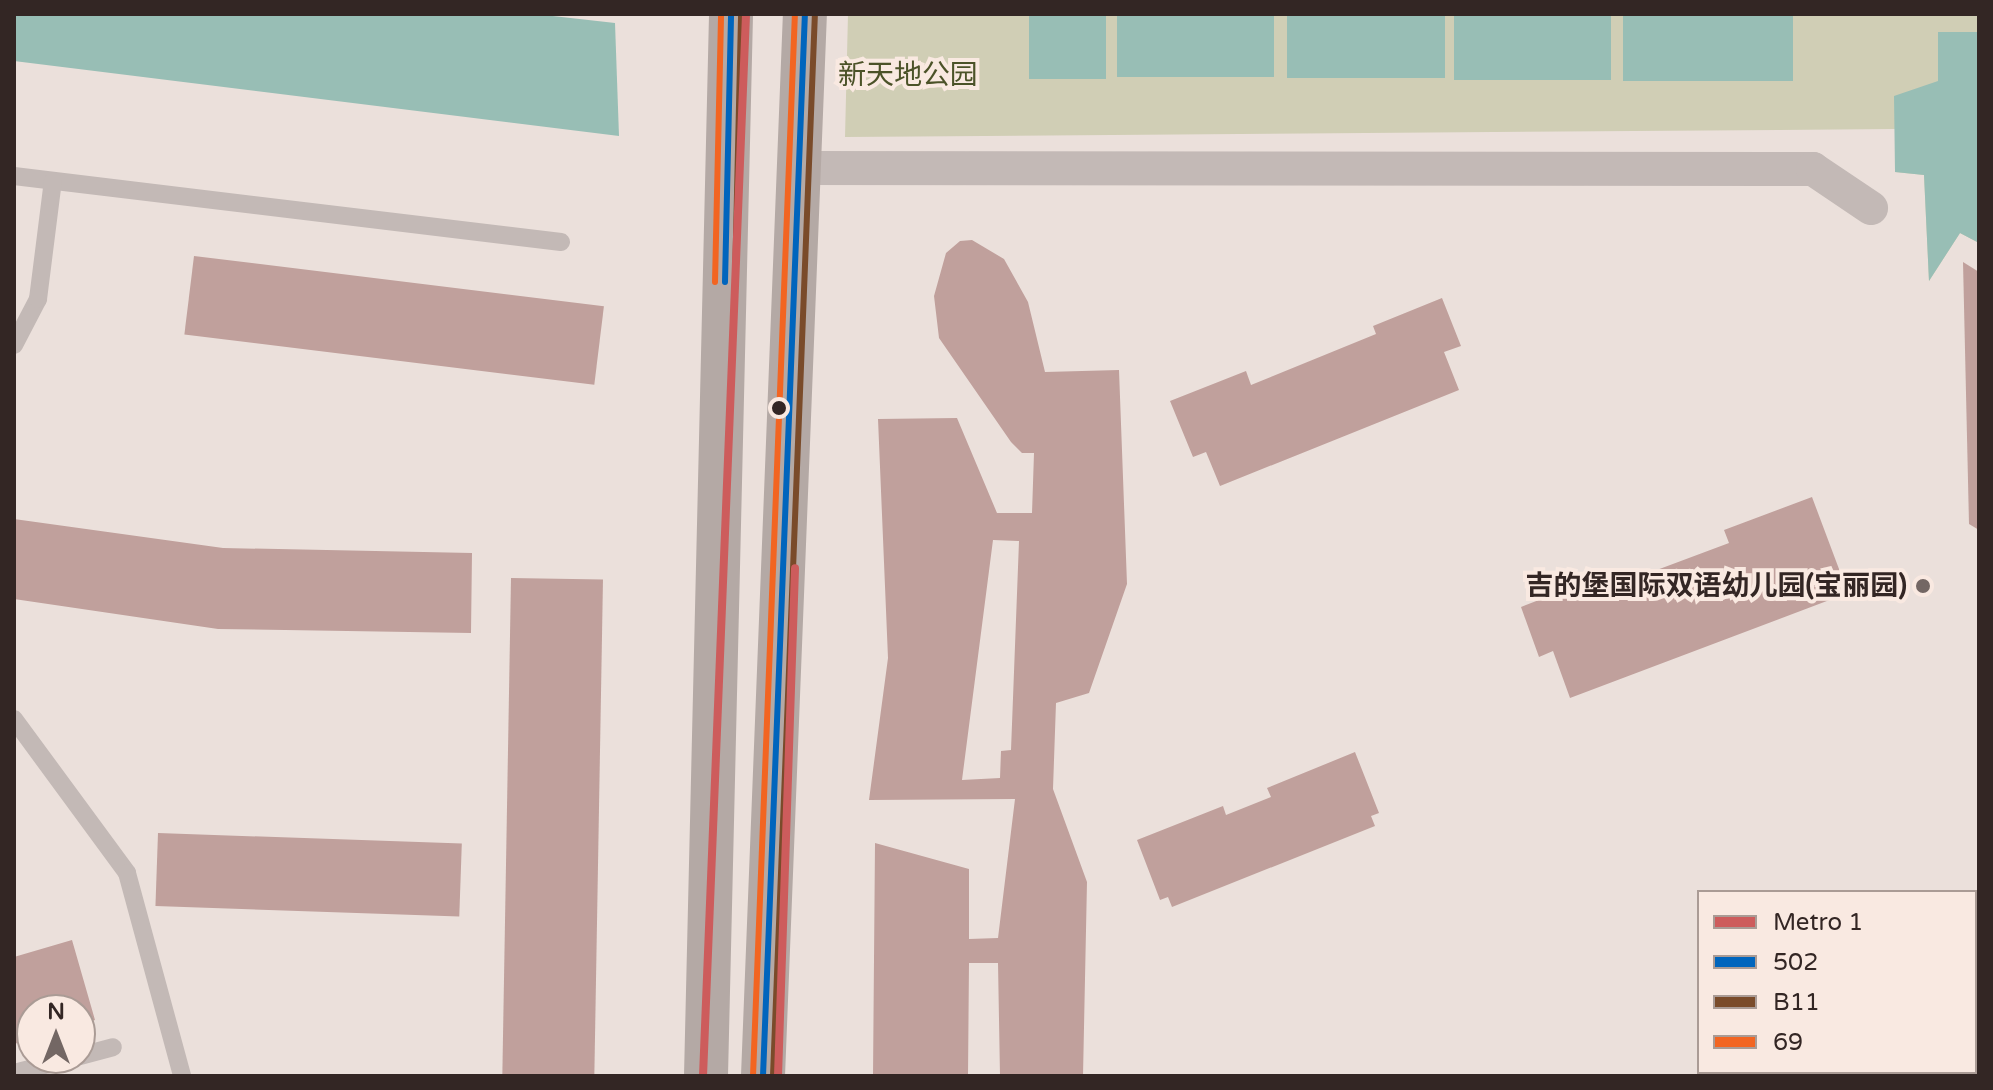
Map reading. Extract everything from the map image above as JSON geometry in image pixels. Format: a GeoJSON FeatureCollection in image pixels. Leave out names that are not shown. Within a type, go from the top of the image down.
{"type":"FeatureCollection","features":[{"type":"Feature","properties":{"kind":"main road"},"geometry":{"type":"LineString","coordinates":[[706,1076],[731,14]]}},
{"type":"Feature","properties":{"kind":"main road"},"geometry":{"type":"LineString","coordinates":[[763,1076],[805,14]]}},
{"type":"Feature","properties":{"kind":"street"},"geometry":{"type":"LineString","coordinates":[[799,168],[1813,169],[1871,208]]}},
{"type":"Feature","properties":{"kind":"lane"},"geometry":{"type":"LineString","coordinates":[[14,176],[561,242]]}},
{"type":"Feature","properties":{"kind":"lane"},"geometry":{"type":"LineString","coordinates":[[14,345],[38,299],[53,181]]}},
{"type":"Feature","properties":{"kind":"lane"},"geometry":{"type":"LineString","coordinates":[[14,719],[127,873],[182,1076]]}},
{"type":"Feature","properties":{"kind":"lane"},"geometry":{"type":"LineString","coordinates":[[96,1052],[113,1047]]}},
{"type":"Feature","properties":{"kind":"green space","name":"新天地公园"},"geometry":{"type":"Polygon","coordinates":[[[848,14],[1979,14],[1979,243],[1960,233],[1929,281],[1924,175],[1895,172],[1895,129],[845,137],[848,14]]]}},
{"type":"Feature","properties":{"kind":"water"},"geometry":{"type":"Polygon","coordinates":[[[14,14],[535,14],[615,23],[619,136],[14,61],[14,14]]]}},
{"type":"Feature","properties":{"kind":"water"},"geometry":{"type":"Polygon","coordinates":[[[1029,14],[1106,14],[1106,79],[1029,79],[1029,14]]]}},
{"type":"Feature","properties":{"kind":"water"},"geometry":{"type":"Polygon","coordinates":[[[1117,14],[1274,14],[1274,77],[1117,77],[1117,14]]]}},
{"type":"Feature","properties":{"kind":"water"},"geometry":{"type":"Polygon","coordinates":[[[1287,14],[1445,14],[1445,78],[1287,78],[1287,14]]]}},
{"type":"Feature","properties":{"kind":"water"},"geometry":{"type":"Polygon","coordinates":[[[1454,14],[1611,14],[1611,80],[1454,80],[1454,14]]]}},
{"type":"Feature","properties":{"kind":"water"},"geometry":{"type":"Polygon","coordinates":[[[1623,14],[1793,14],[1793,81],[1623,81],[1623,14]]]}},
{"type":"Feature","properties":{"kind":"water"},"geometry":{"type":"Polygon","coordinates":[[[1938,32],[1979,32],[1979,243],[1960,233],[1929,281],[1924,175],[1895,172],[1894,96],[1938,81],[1938,32]]]}},
{"type":"Feature","properties":{"kind":"building"},"geometry":{"type":"Polygon","coordinates":[[[972,240],[1004,259],[1028,302],[1045,372],[1119,370],[1127,584],[1089,693],[1056,703],[1053,789],[1087,882],[1083,1076],[1000,1076],[998,963],[969,963],[968,1076],[873,1076],[875,843],[969,869],[969,939],[998,938],[1015,799],[869,800],[888,658],[878,419],[957,418],[997,513],[1032,513],[1034,453],[1022,453],[1011,442],[939,338],[934,296],[946,253],[960,241],[972,240]],[[993,540],[962,780],[1000,778],[1001,751],[1011,750],[1019,541],[993,540]]]}},
{"type":"Feature","properties":{"kind":"building"},"geometry":{"type":"Polygon","coordinates":[[[194,256],[604,306],[594,385],[184,334],[194,256]]]}},
{"type":"Feature","properties":{"kind":"building"},"geometry":{"type":"Polygon","coordinates":[[[1963,262],[1979,272],[1979,530],[1969,524],[1963,262]]]}},
{"type":"Feature","properties":{"kind":"building"},"geometry":{"type":"Polygon","coordinates":[[[1442,298],[1461,346],[1444,352],[1459,390],[1220,486],[1206,452],[1193,457],[1170,401],[1246,371],[1251,385],[1376,334],[1373,326],[1442,298]]]}},
{"type":"Feature","properties":{"kind":"building"},"geometry":{"type":"Polygon","coordinates":[[[1812,497],[1848,593],[1570,698],[1553,651],[1539,657],[1521,607],[1609,573],[1614,586],[1729,543],[1724,530],[1812,497]]]}},
{"type":"Feature","properties":{"kind":"building"},"geometry":{"type":"Polygon","coordinates":[[[14,519],[223,548],[472,553],[471,633],[218,629],[14,599],[14,519]]]}},
{"type":"Feature","properties":{"kind":"building"},"geometry":{"type":"Polygon","coordinates":[[[511,578],[603,580],[594,1076],[502,1076],[511,578]]]}},
{"type":"Feature","properties":{"kind":"building"},"geometry":{"type":"Polygon","coordinates":[[[1355,752],[1379,813],[1371,816],[1375,826],[1172,907],[1168,897],[1160,900],[1137,840],[1223,806],[1226,815],[1271,797],[1267,788],[1355,752]]]}},
{"type":"Feature","properties":{"kind":"building"},"geometry":{"type":"Polygon","coordinates":[[[158,833],[462,844],[459,917],[155,906],[158,833]]]}},
{"type":"Feature","properties":{"kind":"building"},"geometry":{"type":"Polygon","coordinates":[[[72,940],[88,994],[16,994],[14,1044],[14,957],[72,940]]]}},
{"type":"Feature","properties":{"kind":"building"},"geometry":{"type":"Polygon","coordinates":[[[1825,1074],[1826,1076],[1752,1076],[1825,1074]]]}},
{"type":"Feature","properties":{"kind":"metro line","name":"1"},"geometry":{"type":"LineString","coordinates":[[703,1076],[746,14]]}},
{"type":"Feature","properties":{"kind":"metro line","name":"1"},"geometry":{"type":"LineString","coordinates":[[778,1076],[795,568]]}},
{"type":"Feature","properties":{"kind":"transit line","name":"69"},"geometry":{"type":"LineString","coordinates":[[715,282],[721,14]]}},
{"type":"Feature","properties":{"kind":"transit line","name":"502"},"geometry":{"type":"LineString","coordinates":[[725,282],[731,14]]}},
{"type":"Feature","properties":{"kind":"transit line","name":"B11"},"geometry":{"type":"LineString","coordinates":[[735,282],[741,14]]}},
{"type":"Feature","properties":{"kind":"transit line","name":"69"},"geometry":{"type":"LineString","coordinates":[[753,1076],[795,14]]}},
{"type":"Feature","properties":{"kind":"transit line","name":"502"},"geometry":{"type":"LineString","coordinates":[[763,1076],[805,14]]}},
{"type":"Feature","properties":{"kind":"transit line","name":"B11"},"geometry":{"type":"LineString","coordinates":[[773,1076],[815,14]]}},
{"type":"Feature","properties":{"kind":"place","name":"吉的堡国际双语幼儿园(宝丽园)"},"geometry":{"type":"Point","coordinates":[1923,586]}}]}
